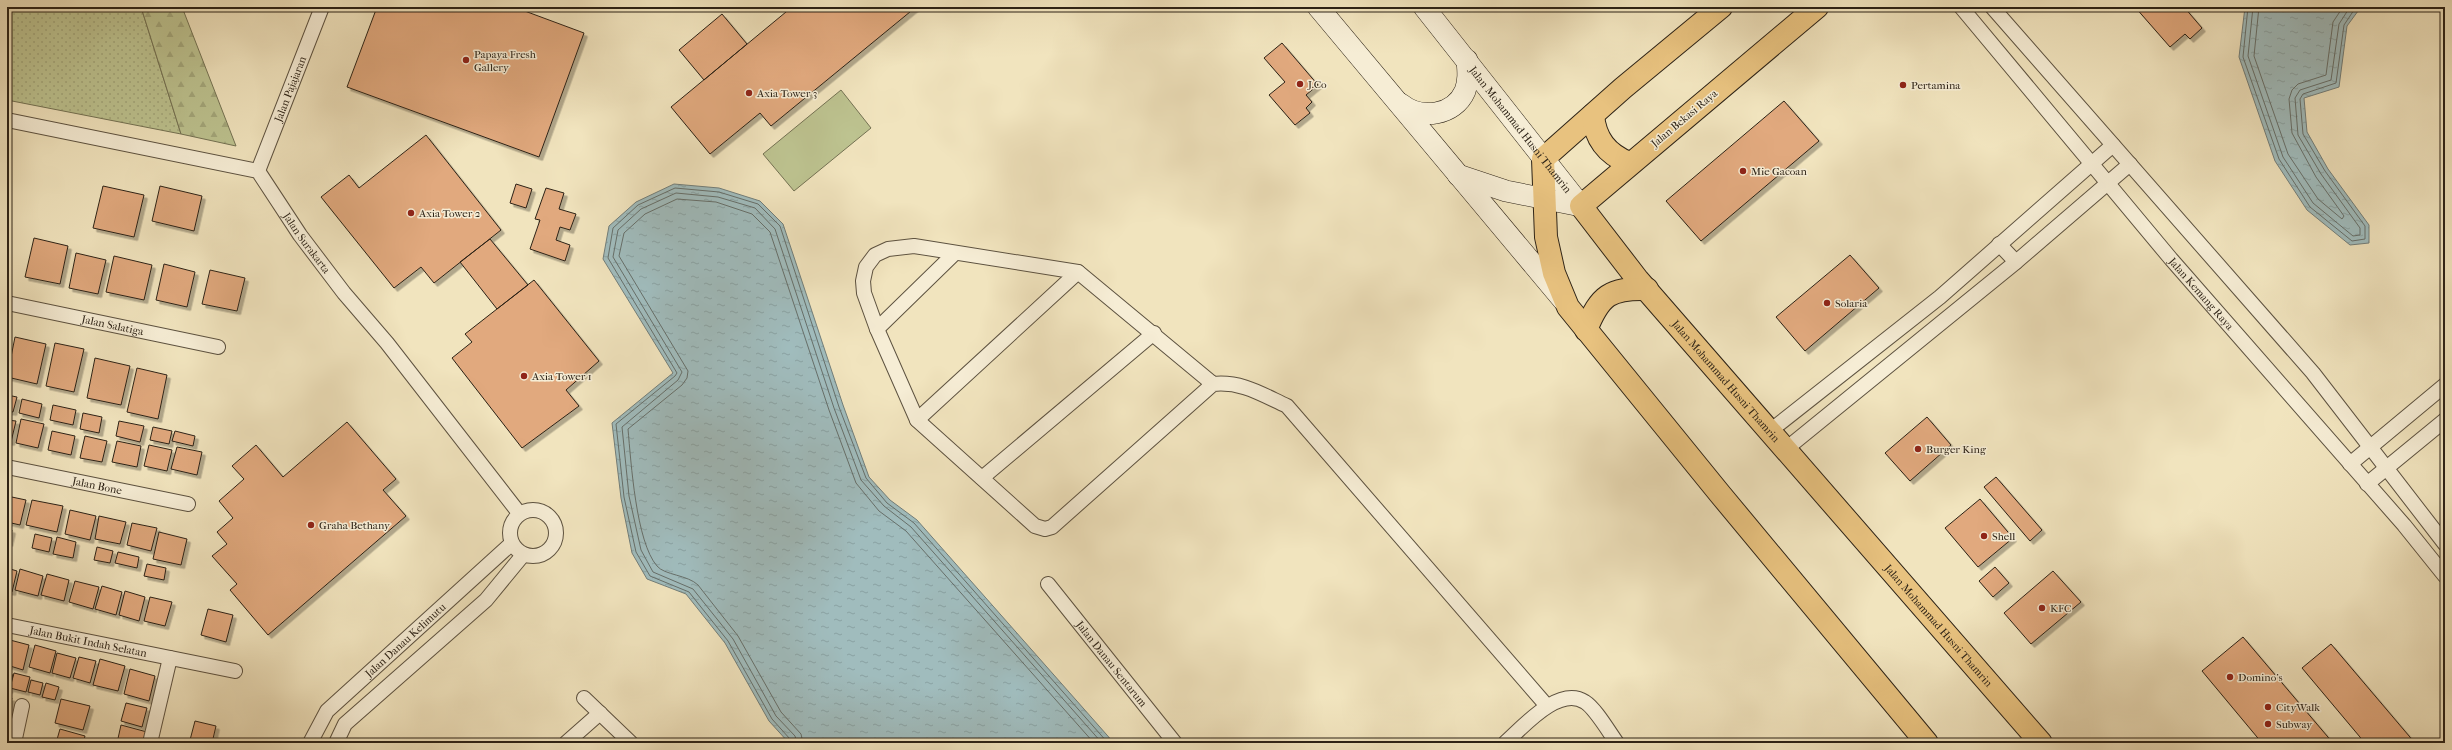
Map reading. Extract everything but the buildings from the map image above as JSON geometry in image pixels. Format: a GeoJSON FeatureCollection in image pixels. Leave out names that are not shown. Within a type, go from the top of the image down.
{"type":"FeatureCollection","features":[{"type":"Feature","properties":{"kind":"main road"},"geometry":{"type":"LineString","coordinates":[[1721,7],[1593,115],[1544,159],[1543,200],[1548,244],[1554,273],[1568,307],[1586,330],[1927,743]]}},
{"type":"Feature","properties":{"kind":"main road","name":"Jalan Bekasi Raya"},"geometry":{"type":"LineString","coordinates":[[1580,206],[1629,163],[1817,7]]}},
{"type":"Feature","properties":{"kind":"main road"},"geometry":{"type":"LineString","coordinates":[[1593,115],[1594,128],[1599,140],[1617,158],[1629,163]]}},
{"type":"Feature","properties":{"kind":"main road","name":"Jalan Mohammad Husni Thamrin"},"geometry":{"type":"LineString","coordinates":[[1580,206],[1647,289],[2041,743]]}},
{"type":"Feature","properties":{"kind":"main road"},"geometry":{"type":"LineString","coordinates":[[1586,330],[1594,308],[1610,293],[1624,289],[1647,289]]}},
{"type":"Feature","properties":{"kind":"street","name":"Jalan Pajajaran"},"geometry":{"type":"LineString","coordinates":[[258,171],[322,7]]}},
{"type":"Feature","properties":{"kind":"street"},"geometry":{"type":"LineString","coordinates":[[1318,7],[1568,307]]}},
{"type":"Feature","properties":{"kind":"street","name":"Jalan Mohammad Husni Thamrin"},"geometry":{"type":"LineString","coordinates":[[1424,7],[1580,206]]}},
{"type":"Feature","properties":{"kind":"street","name":"Jalan Kemang Raya"},"geometry":{"type":"LineString","coordinates":[[1961,7],[2043,104],[2090,164],[2445,576]]}},
{"type":"Feature","properties":{"kind":"street"},"geometry":{"type":"LineString","coordinates":[[1992,7],[2313,373],[2386,470],[2445,544]]}},
{"type":"Feature","properties":{"kind":"street"},"geometry":{"type":"LineString","coordinates":[[1396,100],[1408,110],[1424,114],[1440,113],[1455,105],[1465,92],[1469,76],[1467,60]]}},
{"type":"Feature","properties":{"kind":"street"},"geometry":{"type":"LineString","coordinates":[[7,120],[258,171]]}},
{"type":"Feature","properties":{"kind":"street"},"geometry":{"type":"LineString","coordinates":[[1770,431],[1940,297],[2090,164],[2113,146]]}},
{"type":"Feature","properties":{"kind":"street"},"geometry":{"type":"LineString","coordinates":[[1786,449],[2016,262],[2130,164]]}},
{"type":"Feature","properties":{"kind":"street","name":"Jalan Surakarta"},"geometry":{"type":"LineString","coordinates":[[258,171],[300,235],[340,288],[387,343],[519,513]]}},
{"type":"Feature","properties":{"kind":"street"},"geometry":{"type":"LineString","coordinates":[[1458,175],[1506,191],[1543,200],[1580,206]]}},
{"type":"Feature","properties":{"kind":"street"},"geometry":{"type":"LineString","coordinates":[[1999,244],[2016,262]]}},
{"type":"Feature","properties":{"kind":"street"},"geometry":{"type":"LineString","coordinates":[[1213,384],[1154,333],[1078,272],[914,246],[888,249],[875,255],[866,266],[863,281],[864,293],[877,328],[917,420],[1035,526],[1044,530],[1052,527],[1213,384],[1230,382],[1253,390],[1287,406],[1547,706]]}},
{"type":"Feature","properties":{"kind":"street"},"geometry":{"type":"LineString","coordinates":[[877,328],[955,253]]}},
{"type":"Feature","properties":{"kind":"street"},"geometry":{"type":"LineString","coordinates":[[917,420],[1078,272]]}},
{"type":"Feature","properties":{"kind":"street","name":"Jalan Salatiga"},"geometry":{"type":"LineString","coordinates":[[7,303],[218,347]]}},
{"type":"Feature","properties":{"kind":"street"},"geometry":{"type":"LineString","coordinates":[[982,478],[1154,333]]}},
{"type":"Feature","properties":{"kind":"street"},"geometry":{"type":"LineString","coordinates":[[2350,464],[2445,384]]}},
{"type":"Feature","properties":{"kind":"street"},"geometry":{"type":"LineString","coordinates":[[2367,484],[2386,470],[2445,420]]}},
{"type":"Feature","properties":{"kind":"street","name":"Jalan Bone"},"geometry":{"type":"LineString","coordinates":[[7,467],[188,504]]}},
{"type":"Feature","properties":{"kind":"street"},"geometry":{"type":"LineString","coordinates":[[535,509],[540,511],[550,516],[558,531],[553,547],[540,557],[523,555],[511,544],[509,527],[519,513],[535,509]]}},
{"type":"Feature","properties":{"kind":"street","name":"Jalan Danau Kelimutu"},"geometry":{"type":"LineString","coordinates":[[310,743],[327,711],[511,544]]}},
{"type":"Feature","properties":{"kind":"street","name":"Jalan Danau Kelimutu"},"geometry":{"type":"LineString","coordinates":[[336,743],[345,724],[486,600],[523,555]]}},
{"type":"Feature","properties":{"kind":"street","name":"Jalan Danau Sentarum"},"geometry":{"type":"LineString","coordinates":[[1048,584],[1175,743]]}},
{"type":"Feature","properties":{"kind":"street","name":"Jalan Bukit Indah Selatan"},"geometry":{"type":"LineString","coordinates":[[7,625],[234,671]]}},
{"type":"Feature","properties":{"kind":"street"},"geometry":{"type":"LineString","coordinates":[[150,743],[170,658]]}},
{"type":"Feature","properties":{"kind":"street"},"geometry":{"type":"LineString","coordinates":[[1505,743],[1547,706],[1567,697],[1576,698],[1586,702],[1617,743]]}},
{"type":"Feature","properties":{"kind":"street"},"geometry":{"type":"LineString","coordinates":[[584,698],[632,743]]}},
{"type":"Feature","properties":{"kind":"street"},"geometry":{"type":"LineString","coordinates":[[14,743],[22,706]]}},
{"type":"Feature","properties":{"kind":"street"},"geometry":{"type":"LineString","coordinates":[[566,743],[600,713]]}},
{"type":"Feature","properties":{"kind":"green space"},"geometry":{"type":"Polygon","coordinates":[[[7,7],[141,7],[181,134],[7,100],[7,7]]]}},
{"type":"Feature","properties":{"kind":"green space"},"geometry":{"type":"Polygon","coordinates":[[[141,7],[182,7],[236,146],[181,134],[141,7]]]}},
{"type":"Feature","properties":{"kind":"green space"},"geometry":{"type":"Polygon","coordinates":[[[841,90],[871,128],[794,191],[763,154],[841,90]]]}},
{"type":"Feature","properties":{"kind":"water"},"geometry":{"type":"Polygon","coordinates":[[[2245,7],[2361,7],[2347,26],[2339,87],[2304,98],[2307,132],[2328,169],[2369,225],[2369,243],[2350,245],[2307,210],[2275,161],[2239,57],[2245,7]]]}},
{"type":"Feature","properties":{"kind":"water"},"geometry":{"type":"Polygon","coordinates":[[[674,184],[719,188],[760,201],[783,224],[843,405],[869,477],[890,500],[917,520],[1114,743],[789,743],[769,721],[725,643],[686,594],[647,579],[632,553],[621,498],[612,423],[673,373],[603,259],[609,226],[636,202],[674,184]]]}},
{"type":"Feature","properties":{"kind":"place","name":"Papaya Fresh Gallery"},"geometry":{"type":"Point","coordinates":[466,60]}},
{"type":"Feature","properties":{"kind":"place","name":"J.Co"},"geometry":{"type":"Point","coordinates":[1300,84]}},
{"type":"Feature","properties":{"kind":"place","name":"Pertamina"},"geometry":{"type":"Point","coordinates":[1903,85]}},
{"type":"Feature","properties":{"kind":"place","name":"Axia Tower 3"},"geometry":{"type":"Point","coordinates":[749,93]}},
{"type":"Feature","properties":{"kind":"place","name":"Mie Gacoan"},"geometry":{"type":"Point","coordinates":[1743,171]}},
{"type":"Feature","properties":{"kind":"place","name":"Axia Tower 2"},"geometry":{"type":"Point","coordinates":[411,213]}},
{"type":"Feature","properties":{"kind":"place","name":"Solaria"},"geometry":{"type":"Point","coordinates":[1827,303]}},
{"type":"Feature","properties":{"kind":"place","name":"Axia Tower 1"},"geometry":{"type":"Point","coordinates":[524,376]}},
{"type":"Feature","properties":{"kind":"place","name":"Burger King"},"geometry":{"type":"Point","coordinates":[1918,449]}},
{"type":"Feature","properties":{"kind":"place","name":"Graha Bethany"},"geometry":{"type":"Point","coordinates":[311,525]}},
{"type":"Feature","properties":{"kind":"place","name":"Shell"},"geometry":{"type":"Point","coordinates":[1984,536]}},
{"type":"Feature","properties":{"kind":"place","name":"KFC"},"geometry":{"type":"Point","coordinates":[2042,608]}},
{"type":"Feature","properties":{"kind":"place","name":"Domino's"},"geometry":{"type":"Point","coordinates":[2230,677]}},
{"type":"Feature","properties":{"kind":"place","name":"CityWalk"},"geometry":{"type":"Point","coordinates":[2268,707]}},
{"type":"Feature","properties":{"kind":"place","name":"Subway"},"geometry":{"type":"Point","coordinates":[2268,724]}}]}
